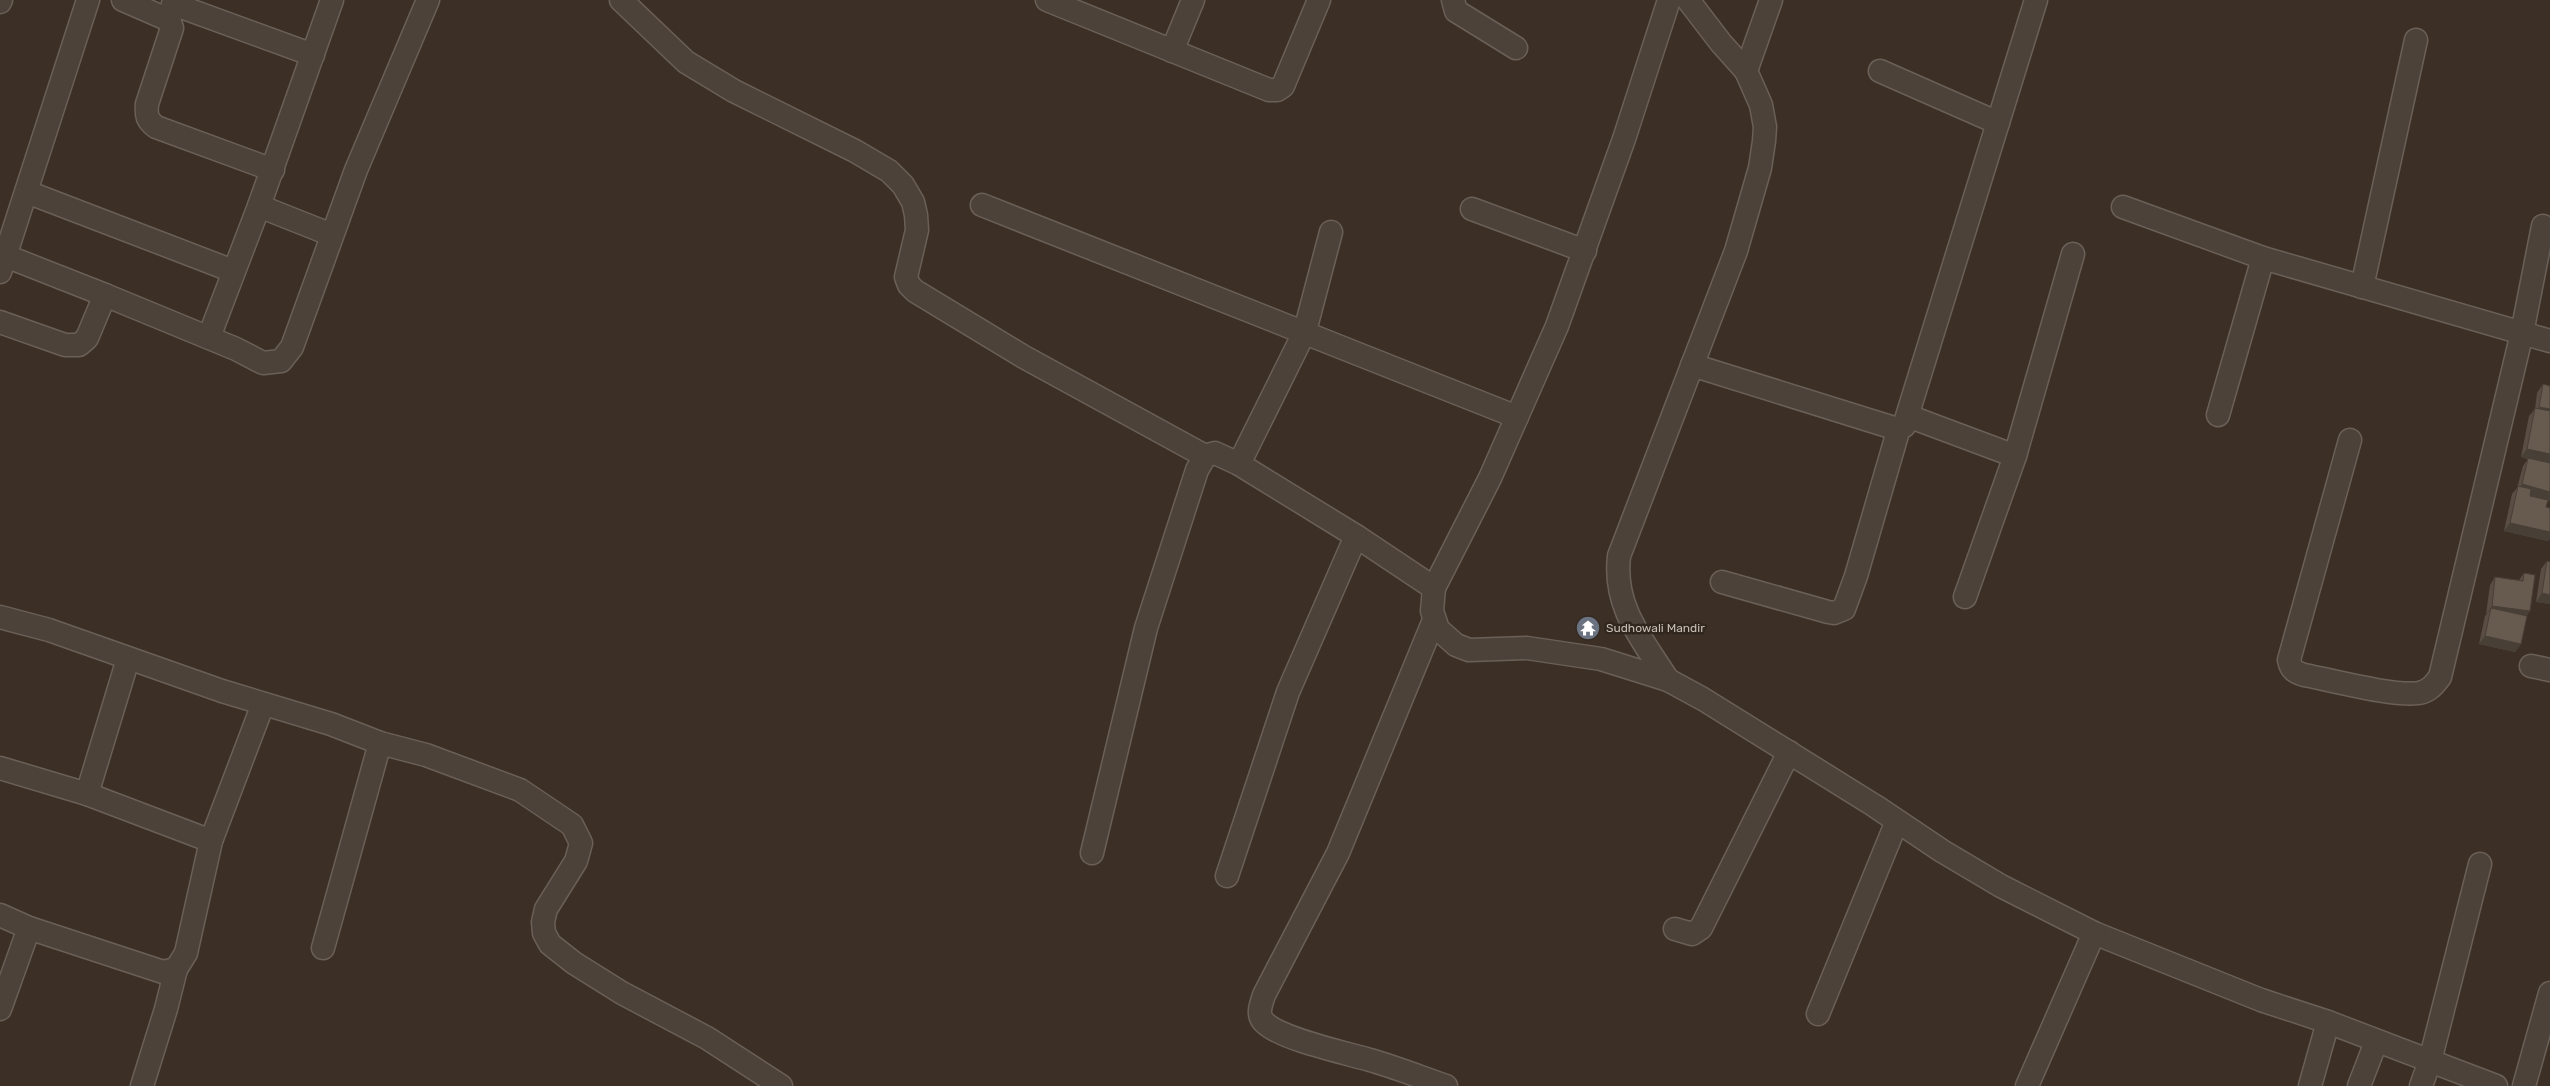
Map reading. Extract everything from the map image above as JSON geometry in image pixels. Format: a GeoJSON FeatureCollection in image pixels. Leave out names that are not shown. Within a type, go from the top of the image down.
{"type":"FeatureCollection","features":[{"type":"Feature","properties":{"kind":"street"},"geometry":{"type":"LineString","coordinates":[[88,0],[3,264],[105,295],[209,338],[263,363],[281,361],[292,347],[356,170],[428,0]]}},
{"type":"Feature","properties":{"kind":"street"},"geometry":{"type":"LineString","coordinates":[[123,0],[168,20],[172,28],[171,36],[147,104],[146,114],[150,122],[156,127],[273,170]]}},
{"type":"Feature","properties":{"kind":"street"},"geometry":{"type":"LineString","coordinates":[[209,338],[273,170],[332,0]]}},
{"type":"Feature","properties":{"kind":"street"},"geometry":{"type":"LineString","coordinates":[[621,0],[686,62],[734,91],[855,151],[889,171],[903,185],[913,202],[916,215],[917,230],[906,277],[916,291],[1024,357],[1205,456]]}},
{"type":"Feature","properties":{"kind":"street"},"geometry":{"type":"LineString","coordinates":[[1172,51],[1193,0]]}},
{"type":"Feature","properties":{"kind":"street"},"geometry":{"type":"LineString","coordinates":[[1057,2],[1269,90],[1277,90],[1284,86],[1319,0]]}},
{"type":"Feature","properties":{"kind":"street"},"geometry":{"type":"LineString","coordinates":[[1452,0],[1456,11],[1516,48]]}},
{"type":"Feature","properties":{"kind":"street"},"geometry":{"type":"LineString","coordinates":[[1669,0],[1557,326],[1486,486],[1434,588],[1432,604],[1434,620],[1445,637],[1456,645],[1469,650],[1527,648],[1601,659],[1668,680],[1789,752],[2001,886],[2094,933],[2261,1000],[2328,1022],[2376,1042],[2496,1086]]}},
{"type":"Feature","properties":{"kind":"street"},"geometry":{"type":"LineString","coordinates":[[1668,680],[1633,624],[1618,590],[1617,575],[1621,548],[1736,251],[1760,168],[1765,127],[1758,98],[1746,71],[1688,0]]}},
{"type":"Feature","properties":{"kind":"street"},"geometry":{"type":"LineString","coordinates":[[1746,71],[1771,0]]}},
{"type":"Feature","properties":{"kind":"street"},"geometry":{"type":"LineString","coordinates":[[1722,582],[1828,612],[1844,609],[1859,567],[2036,0]]}},
{"type":"Feature","properties":{"kind":"street"},"geometry":{"type":"LineString","coordinates":[[168,20],[173,4],[313,55]]}},
{"type":"Feature","properties":{"kind":"street"},"geometry":{"type":"LineString","coordinates":[[2362,287],[2416,40]]}},
{"type":"Feature","properties":{"kind":"street"},"geometry":{"type":"LineString","coordinates":[[1880,70],[1998,124]]}},
{"type":"Feature","properties":{"kind":"street"},"geometry":{"type":"LineString","coordinates":[[27,192],[233,271]]}},
{"type":"Feature","properties":{"kind":"street"},"geometry":{"type":"LineString","coordinates":[[982,205],[1305,331],[1517,417]]}},
{"type":"Feature","properties":{"kind":"street"},"geometry":{"type":"LineString","coordinates":[[259,206],[332,235]]}},
{"type":"Feature","properties":{"kind":"street"},"geometry":{"type":"LineString","coordinates":[[2123,207],[2263,258],[2550,341]]}},
{"type":"Feature","properties":{"kind":"street"},"geometry":{"type":"LineString","coordinates":[[1472,209],[1584,251]]}},
{"type":"Feature","properties":{"kind":"street"},"geometry":{"type":"LineString","coordinates":[[2350,440],[2289,660],[2290,665],[2295,672],[2304,675],[2392,691],[2419,693],[2430,689],[2440,677],[2522,333],[2543,226]]}},
{"type":"Feature","properties":{"kind":"street"},"geometry":{"type":"LineString","coordinates":[[1239,464],[1305,331],[1331,232]]}},
{"type":"Feature","properties":{"kind":"street"},"geometry":{"type":"LineString","coordinates":[[1965,597],[2015,456],[2073,254]]}},
{"type":"Feature","properties":{"kind":"street"},"geometry":{"type":"LineString","coordinates":[[2218,415],[2263,258]]}},
{"type":"Feature","properties":{"kind":"street"},"geometry":{"type":"LineString","coordinates":[[0,322],[65,345],[79,345],[87,338],[105,295]]}},
{"type":"Feature","properties":{"kind":"street"},"geometry":{"type":"LineString","coordinates":[[1692,365],[1904,422],[2015,456]]}},
{"type":"Feature","properties":{"kind":"street"},"geometry":{"type":"LineString","coordinates":[[1092,853],[1146,628],[1196,470],[1205,456],[1215,453],[1239,464],[1356,536],[1434,588]]}},
{"type":"Feature","properties":{"kind":"street"},"geometry":{"type":"LineString","coordinates":[[1227,876],[1288,692],[1356,536]]}},
{"type":"Feature","properties":{"kind":"street"},"geometry":{"type":"LineString","coordinates":[[0,617],[49,630],[128,659],[158,667],[263,704],[331,724],[380,743],[426,755],[520,790],[572,825],[581,844],[580,851],[546,909],[543,922],[544,933],[550,944],[582,968],[622,993],[707,1038],[781,1086]]}},
{"type":"Feature","properties":{"kind":"street"},"geometry":{"type":"LineString","coordinates":[[1434,620],[1338,853],[1260,1008],[1260,1016],[1272,1028],[1307,1042],[1371,1060],[1446,1086]]}},
{"type":"Feature","properties":{"kind":"street"},"geometry":{"type":"LineString","coordinates":[[87,794],[128,659]]}},
{"type":"Feature","properties":{"kind":"street"},"geometry":{"type":"LineString","coordinates":[[142,1086],[166,1009],[176,969],[186,953],[211,841],[263,704]]}},
{"type":"Feature","properties":{"kind":"street"},"geometry":{"type":"LineString","coordinates":[[323,948],[380,743]]}},
{"type":"Feature","properties":{"kind":"street"},"geometry":{"type":"LineString","coordinates":[[1675,929],[1692,934],[1701,928],[1789,752]]}},
{"type":"Feature","properties":{"kind":"street"},"geometry":{"type":"LineString","coordinates":[[0,768],[87,794],[211,841]]}},
{"type":"Feature","properties":{"kind":"street"},"geometry":{"type":"LineString","coordinates":[[1818,1014],[1897,821]]}},
{"type":"Feature","properties":{"kind":"street"},"geometry":{"type":"LineString","coordinates":[[2421,1086],[2430,1061],[2480,864]]}},
{"type":"Feature","properties":{"kind":"street"},"geometry":{"type":"LineString","coordinates":[[0,915],[29,928],[163,972],[176,969]]}},
{"type":"Feature","properties":{"kind":"street"},"geometry":{"type":"LineString","coordinates":[[0,1009],[29,928]]}},
{"type":"Feature","properties":{"kind":"street"},"geometry":{"type":"LineString","coordinates":[[2027,1086],[2094,933]]}},
{"type":"Feature","properties":{"kind":"street"},"geometry":{"type":"LineString","coordinates":[[2524,1086],[2550,993]]}},
{"type":"Feature","properties":{"kind":"street"},"geometry":{"type":"LineString","coordinates":[[2310,1086],[2328,1022]]}},
{"type":"Feature","properties":{"kind":"street"},"geometry":{"type":"LineString","coordinates":[[2359,1086],[2376,1042]]}},
{"type":"Feature","properties":{"kind":"building"},"geometry":{"type":"Polygon","coordinates":[[[2543,384],[2550,386],[2550,409],[2539,407],[2543,384]]]}},
{"type":"Feature","properties":{"kind":"building"},"geometry":{"type":"Polygon","coordinates":[[[2535,408],[2550,411],[2550,454],[2527,449],[2535,408]]]}},
{"type":"Feature","properties":{"kind":"building"},"geometry":{"type":"Polygon","coordinates":[[[2528,458],[2550,463],[2550,492],[2522,484],[2528,458]]]}},
{"type":"Feature","properties":{"kind":"building"},"geometry":{"type":"Polygon","coordinates":[[[2518,486],[2531,489],[2530,496],[2548,500],[2546,507],[2550,508],[2550,532],[2510,523],[2518,486]]]}},
{"type":"Feature","properties":{"kind":"building"},"geometry":{"type":"Polygon","coordinates":[[[2547,561],[2550,562],[2550,595],[2542,593],[2547,561]]]}},
{"type":"Feature","properties":{"kind":"building"},"geometry":{"type":"Polygon","coordinates":[[[2524,573],[2535,575],[2530,611],[2492,606],[2495,577],[2523,581],[2524,573]]]}},
{"type":"Feature","properties":{"kind":"building"},"geometry":{"type":"Polygon","coordinates":[[[2491,608],[2527,616],[2521,644],[2485,636],[2491,608]]]}},
{"type":"Feature","properties":{"kind":"place","name":"Sudhowali Mandir"},"geometry":{"type":"Point","coordinates":[1588,628]}}]}
